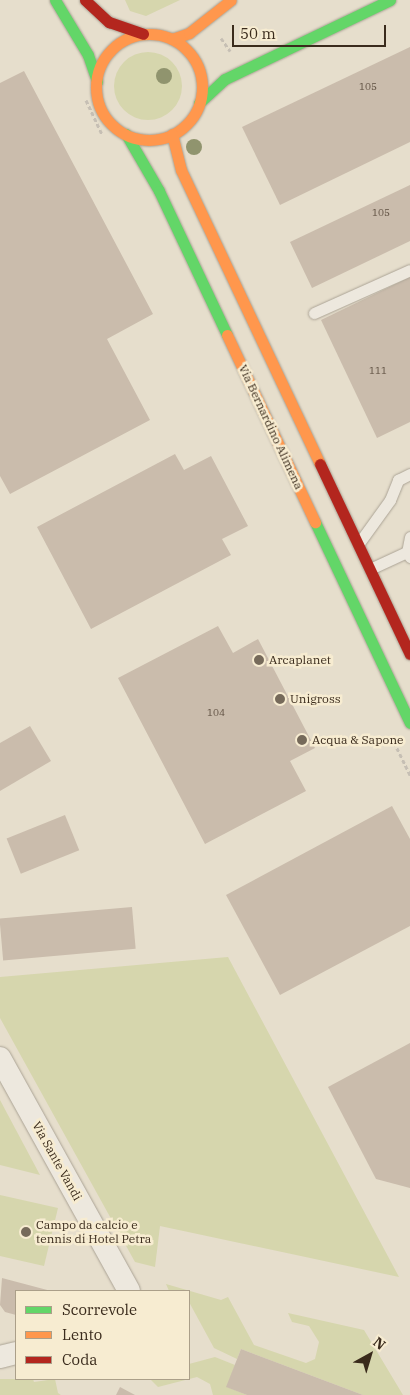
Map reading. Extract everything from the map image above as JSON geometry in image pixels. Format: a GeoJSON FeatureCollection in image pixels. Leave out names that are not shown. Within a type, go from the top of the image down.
{"type":"FeatureCollection","features":[{"type":"Feature","properties":{"kind":"street"},"geometry":{"type":"LineString","coordinates":[[55,0],[88,55],[97,81],[98,100],[104,114],[126,134],[153,140],[172,134],[192,118],[199,103],[202,80],[198,66],[190,53],[172,39],[143,34],[109,22],[85,0]]}},
{"type":"Feature","properties":{"kind":"street"},"geometry":{"type":"LineString","coordinates":[[172,39],[189,33],[231,0]]}},
{"type":"Feature","properties":{"kind":"street"},"geometry":{"type":"LineString","coordinates":[[199,103],[225,79],[390,0]]}},
{"type":"Feature","properties":{"kind":"street"},"geometry":{"type":"LineString","coordinates":[[97,81],[101,65],[111,50],[126,40],[143,34]]}},
{"type":"Feature","properties":{"kind":"street","name":"Via Bernardino Alimena"},"geometry":{"type":"LineString","coordinates":[[126,134],[159,191],[410,723]]}},
{"type":"Feature","properties":{"kind":"street"},"geometry":{"type":"LineString","coordinates":[[172,134],[181,170],[410,654]]}},
{"type":"Feature","properties":{"kind":"street","name":"Via Sante Vandi"},"geometry":{"type":"LineString","coordinates":[[0,1058],[128,1290]]}},
{"type":"Feature","properties":{"kind":"street"},"geometry":{"type":"LineString","coordinates":[[0,1357],[15,1353]]}},
{"type":"Feature","properties":{"kind":"lane"},"geometry":{"type":"LineString","coordinates":[[314,313],[410,270]]}},
{"type":"Feature","properties":{"kind":"lane"},"geometry":{"type":"LineString","coordinates":[[358,544],[390,500],[398,480],[410,474]]}},
{"type":"Feature","properties":{"kind":"lane"},"geometry":{"type":"LineString","coordinates":[[370,568],[408,554],[410,536]]}},
{"type":"Feature","properties":{"kind":"path"},"geometry":{"type":"LineString","coordinates":[[84,93],[87,108],[105,140]]}},
{"type":"Feature","properties":{"kind":"green space"},"geometry":{"type":"Polygon","coordinates":[[[125,0],[180,0],[146,16],[130,11],[125,0]]]}},
{"type":"Feature","properties":{"kind":"green space"},"geometry":{"type":"Polygon","coordinates":[[[148,52],[161,55],[172,62],[179,73],[182,86],[179,99],[172,110],[161,117],[148,120],[135,117],[124,110],[117,99],[114,86],[117,73],[124,62],[135,55],[148,52]]]}},
{"type":"Feature","properties":{"kind":"green space"},"geometry":{"type":"Polygon","coordinates":[[[228,957],[399,1277],[160,1226],[155,1267],[135,1262],[0,1018],[0,977],[228,957]]]}},
{"type":"Feature","properties":{"kind":"green space"},"geometry":{"type":"Polygon","coordinates":[[[0,1100],[40,1175],[0,1165],[0,1100]]]}},
{"type":"Feature","properties":{"kind":"green space","name":"Campo da calcio e tennis di Hotel Petra"},"geometry":{"type":"Polygon","coordinates":[[[0,1195],[58,1208],[44,1266],[0,1256],[0,1195]]]}},
{"type":"Feature","properties":{"kind":"green space"},"geometry":{"type":"Polygon","coordinates":[[[166,1284],[187,1290],[169,1290],[166,1284]]]}},
{"type":"Feature","properties":{"kind":"green space"},"geometry":{"type":"Polygon","coordinates":[[[190,1291],[221,1300],[228,1297],[254,1345],[306,1363],[315,1359],[319,1342],[309,1326],[292,1322],[288,1313],[364,1330],[403,1395],[363,1395],[241,1349],[237,1359],[214,1348],[190,1304],[190,1291]]]}},
{"type":"Feature","properties":{"kind":"green space"},"geometry":{"type":"Polygon","coordinates":[[[215,1357],[235,1365],[227,1387],[247,1395],[213,1395],[210,1384],[197,1377],[190,1379],[190,1364],[215,1357]]]}},
{"type":"Feature","properties":{"kind":"green space"},"geometry":{"type":"Polygon","coordinates":[[[0,1379],[15,1379],[33,1380],[34,1382],[55,1380],[58,1393],[61,1395],[0,1395],[0,1379]]]}},
{"type":"Feature","properties":{"kind":"green space"},"geometry":{"type":"Polygon","coordinates":[[[151,1380],[185,1380],[158,1387],[151,1380]]]}},
{"type":"Feature","properties":{"kind":"building"},"geometry":{"type":"Polygon","coordinates":[[[410,47],[410,142],[280,205],[242,127],[410,47]]]}},
{"type":"Feature","properties":{"kind":"building"},"geometry":{"type":"Polygon","coordinates":[[[24,71],[153,314],[107,339],[150,420],[10,494],[0,476],[0,83],[24,71]]]}},
{"type":"Feature","properties":{"kind":"building"},"geometry":{"type":"Polygon","coordinates":[[[410,185],[410,241],[312,288],[290,242],[410,185]]]}},
{"type":"Feature","properties":{"kind":"building"},"geometry":{"type":"Polygon","coordinates":[[[410,277],[410,422],[377,438],[321,320],[410,277]]]}},
{"type":"Feature","properties":{"kind":"building"},"geometry":{"type":"Polygon","coordinates":[[[175,454],[184,470],[211,456],[248,526],[222,539],[231,555],[91,629],[37,527],[175,454]]]}},
{"type":"Feature","properties":{"kind":"building"},"geometry":{"type":"Polygon","coordinates":[[[218,626],[233,653],[258,639],[315,748],[290,761],[306,791],[205,844],[118,678],[218,626]]]}},
{"type":"Feature","properties":{"kind":"building"},"geometry":{"type":"Polygon","coordinates":[[[30,726],[51,761],[0,791],[0,743],[30,726]]]}},
{"type":"Feature","properties":{"kind":"building"},"geometry":{"type":"Polygon","coordinates":[[[392,806],[410,839],[410,926],[280,995],[226,895],[392,806]]]}},
{"type":"Feature","properties":{"kind":"building"},"geometry":{"type":"Polygon","coordinates":[[[65,815],[79,850],[21,874],[7,839],[65,815]]]}},
{"type":"Feature","properties":{"kind":"building"},"geometry":{"type":"Polygon","coordinates":[[[132,907],[136,949],[3,960],[0,919],[132,907]]]}},
{"type":"Feature","properties":{"kind":"building"},"geometry":{"type":"Polygon","coordinates":[[[410,1043],[410,1188],[376,1179],[328,1087],[410,1043]]]}},
{"type":"Feature","properties":{"kind":"building"},"geometry":{"type":"Polygon","coordinates":[[[2,1278],[47,1290],[15,1290],[15,1315],[5,1312],[0,1305],[2,1278]]]}},
{"type":"Feature","properties":{"kind":"building"},"geometry":{"type":"Polygon","coordinates":[[[241,1349],[363,1395],[247,1395],[226,1387],[241,1349]]]}},
{"type":"Feature","properties":{"kind":"building"},"geometry":{"type":"Polygon","coordinates":[[[120,1387],[135,1395],[116,1395],[120,1387]]]}},
{"type":"Feature","properties":{"kind":"traffic: fast"},"geometry":{"type":"LineString","coordinates":[[55,0],[88,55],[97,81]]}},
{"type":"Feature","properties":{"kind":"traffic: fast"},"geometry":{"type":"LineString","coordinates":[[199,103],[225,79],[390,0]]}},
{"type":"Feature","properties":{"kind":"traffic: fast"},"geometry":{"type":"LineString","coordinates":[[126,134],[159,191],[227,335]]}},
{"type":"Feature","properties":{"kind":"traffic: fast"},"geometry":{"type":"LineString","coordinates":[[315,522],[410,723]]}},
{"type":"Feature","properties":{"kind":"traffic: slow"},"geometry":{"type":"LineString","coordinates":[[172,39],[189,33],[231,0]]}},
{"type":"Feature","properties":{"kind":"traffic: slow"},"geometry":{"type":"LineString","coordinates":[[149,34],[169,38],[186,50],[198,67],[202,87],[198,107],[186,124],[169,136],[149,140],[129,136],[112,124],[100,107],[96,87],[100,67],[112,50],[129,38],[149,34]]}},
{"type":"Feature","properties":{"kind":"traffic: slow"},"geometry":{"type":"LineString","coordinates":[[172,134],[181,170],[320,464]]}},
{"type":"Feature","properties":{"kind":"traffic: slow"},"geometry":{"type":"LineString","coordinates":[[227,335],[315,522]]}},
{"type":"Feature","properties":{"kind":"traffic: jam"},"geometry":{"type":"LineString","coordinates":[[85,0],[109,22],[143,34]]}},
{"type":"Feature","properties":{"kind":"traffic: jam"},"geometry":{"type":"LineString","coordinates":[[320,464],[410,654]]}},
{"type":"Feature","properties":{"kind":"place","name":"Arcaplanet"},"geometry":{"type":"Point","coordinates":[259,660]}},
{"type":"Feature","properties":{"kind":"place","name":"Unigross"},"geometry":{"type":"Point","coordinates":[280,699]}},
{"type":"Feature","properties":{"kind":"place","name":"Acqua & Sapone"},"geometry":{"type":"Point","coordinates":[302,740]}},
{"type":"Feature","properties":{"kind":"place","name":"Campo da calcio e tennis di Hotel Petra"},"geometry":{"type":"Point","coordinates":[26,1232]}}]}
